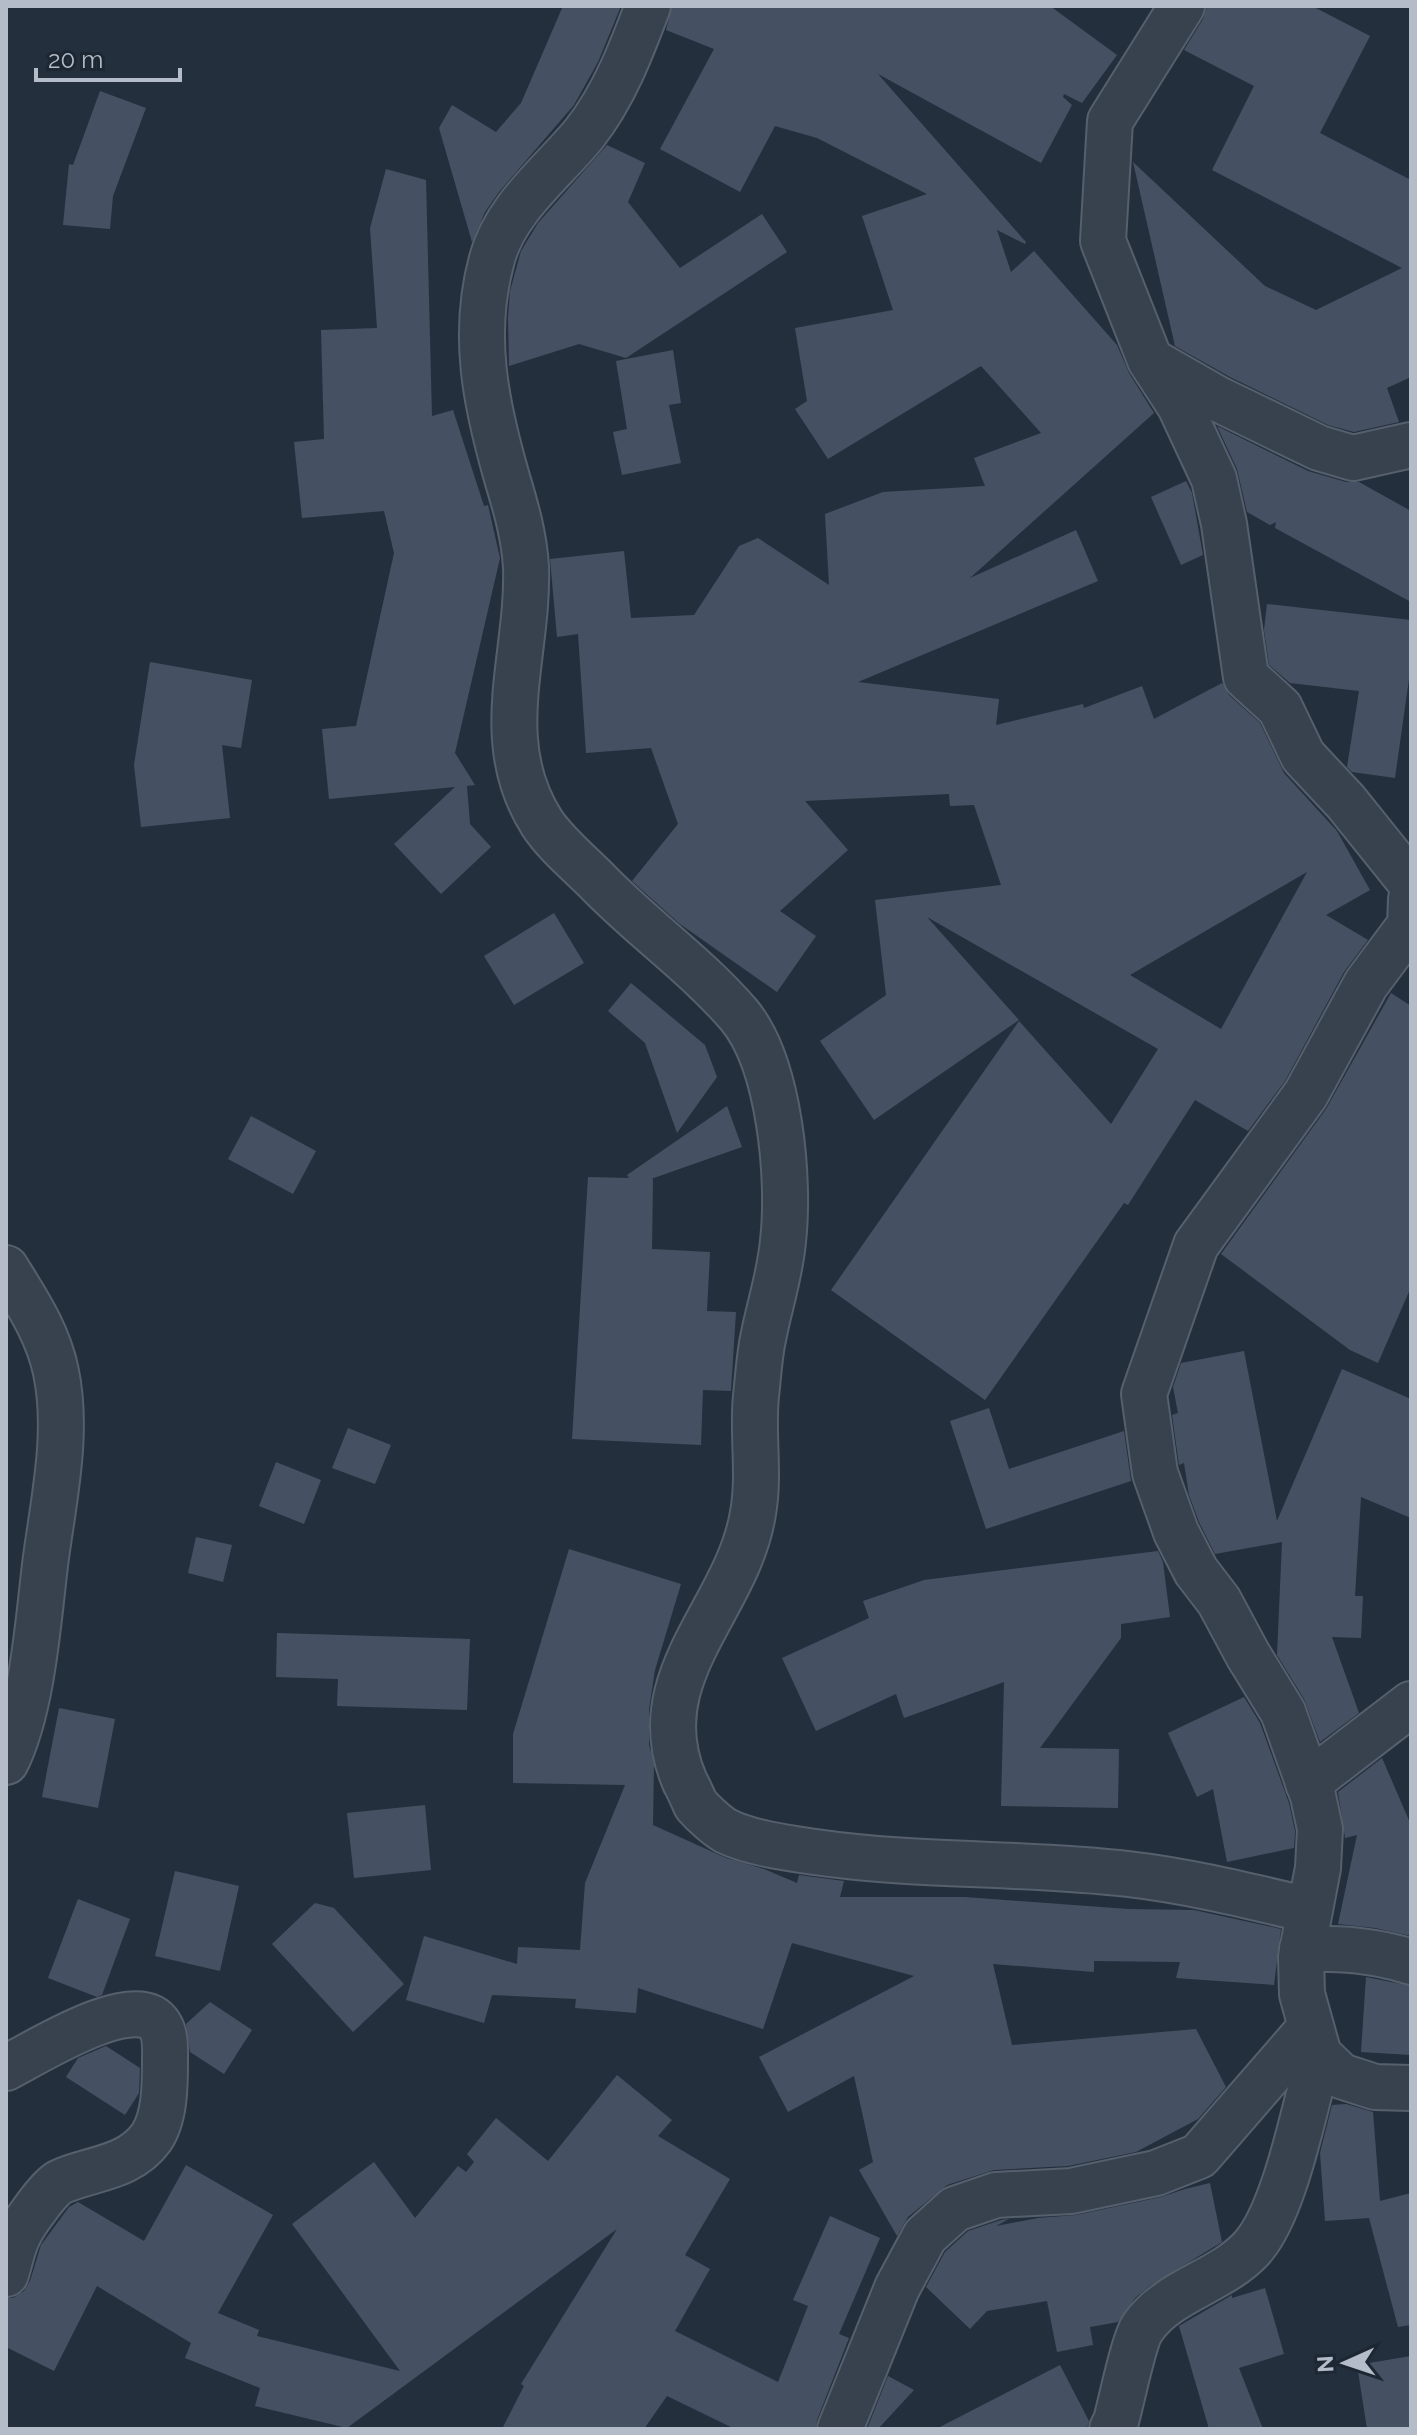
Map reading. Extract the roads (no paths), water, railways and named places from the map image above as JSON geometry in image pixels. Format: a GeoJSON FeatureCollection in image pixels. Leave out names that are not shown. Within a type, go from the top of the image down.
{"type":"FeatureCollection","features":[{"type":"Feature","properties":{"kind":"street"},"geometry":{"type":"LineString","coordinates":[[648,6],[622,72],[588,129],[518,207],[493,251],[484,292],[480,347],[486,389],[522,524],[526,573],[512,730],[523,782],[543,825],[616,902],[700,976],[743,1020],[765,1063],[780,1128],[786,1197],[783,1246],[761,1349],[754,1410],[757,1467],[753,1519],[738,1562],[686,1662],[672,1715],[676,1760],[696,1805],[724,1830],[781,1847],[866,1859],[1127,1874],[1219,1889],[1305,1930],[1332,1948],[1384,1953],[1411,1962]]}},
{"type":"Feature","properties":{"kind":"street"},"geometry":{"type":"LineString","coordinates":[[1182,6],[1110,121],[1103,241],[1150,360],[1180,406],[1214,479],[1224,524],[1246,677],[1280,708],[1303,756],[1346,802],[1411,883]]}},
{"type":"Feature","properties":{"kind":"street"},"geometry":{"type":"LineString","coordinates":[[1150,360],[1218,399],[1319,448],[1353,458],[1411,445]]}},
{"type":"Feature","properties":{"kind":"street"},"geometry":{"type":"LineString","coordinates":[[1411,899],[1410,925],[1366,984],[1306,1094],[1196,1245],[1144,1394],[1155,1473],[1176,1532],[1196,1571],[1219,1601],[1283,1712],[1308,1783],[1320,1829],[1318,1868],[1305,1930],[1302,1994],[1314,2041],[1341,2076],[1393,2087],[1411,2121]]}},
{"type":"Feature","properties":{"kind":"street"},"geometry":{"type":"LineString","coordinates":[[6,1268],[41,1326],[56,1372],[61,1435],[33,1662],[13,1747],[6,1762]]}},
{"type":"Feature","properties":{"kind":"street"},"geometry":{"type":"LineString","coordinates":[[1308,1783],[1411,1704]]}},
{"type":"Feature","properties":{"kind":"street"},"geometry":{"type":"LineString","coordinates":[[6,2068],[112,2017],[133,2013],[148,2016],[160,2025],[164,2039],[165,2085],[153,2136],[140,2150],[108,2169],[56,2183],[18,2234],[6,2274]]}},
{"type":"Feature","properties":{"kind":"street"},"geometry":{"type":"LineString","coordinates":[[840,2429],[897,2288],[925,2236],[955,2209],[996,2195],[1071,2191],[1156,2173],[1199,2156],[1314,2041]]}},
{"type":"Feature","properties":{"kind":"street"},"geometry":{"type":"LineString","coordinates":[[1112,2429],[1142,2328],[1172,2300],[1221,2275],[1252,2249],[1269,2223],[1283,2184],[1314,2041]]}}]}
